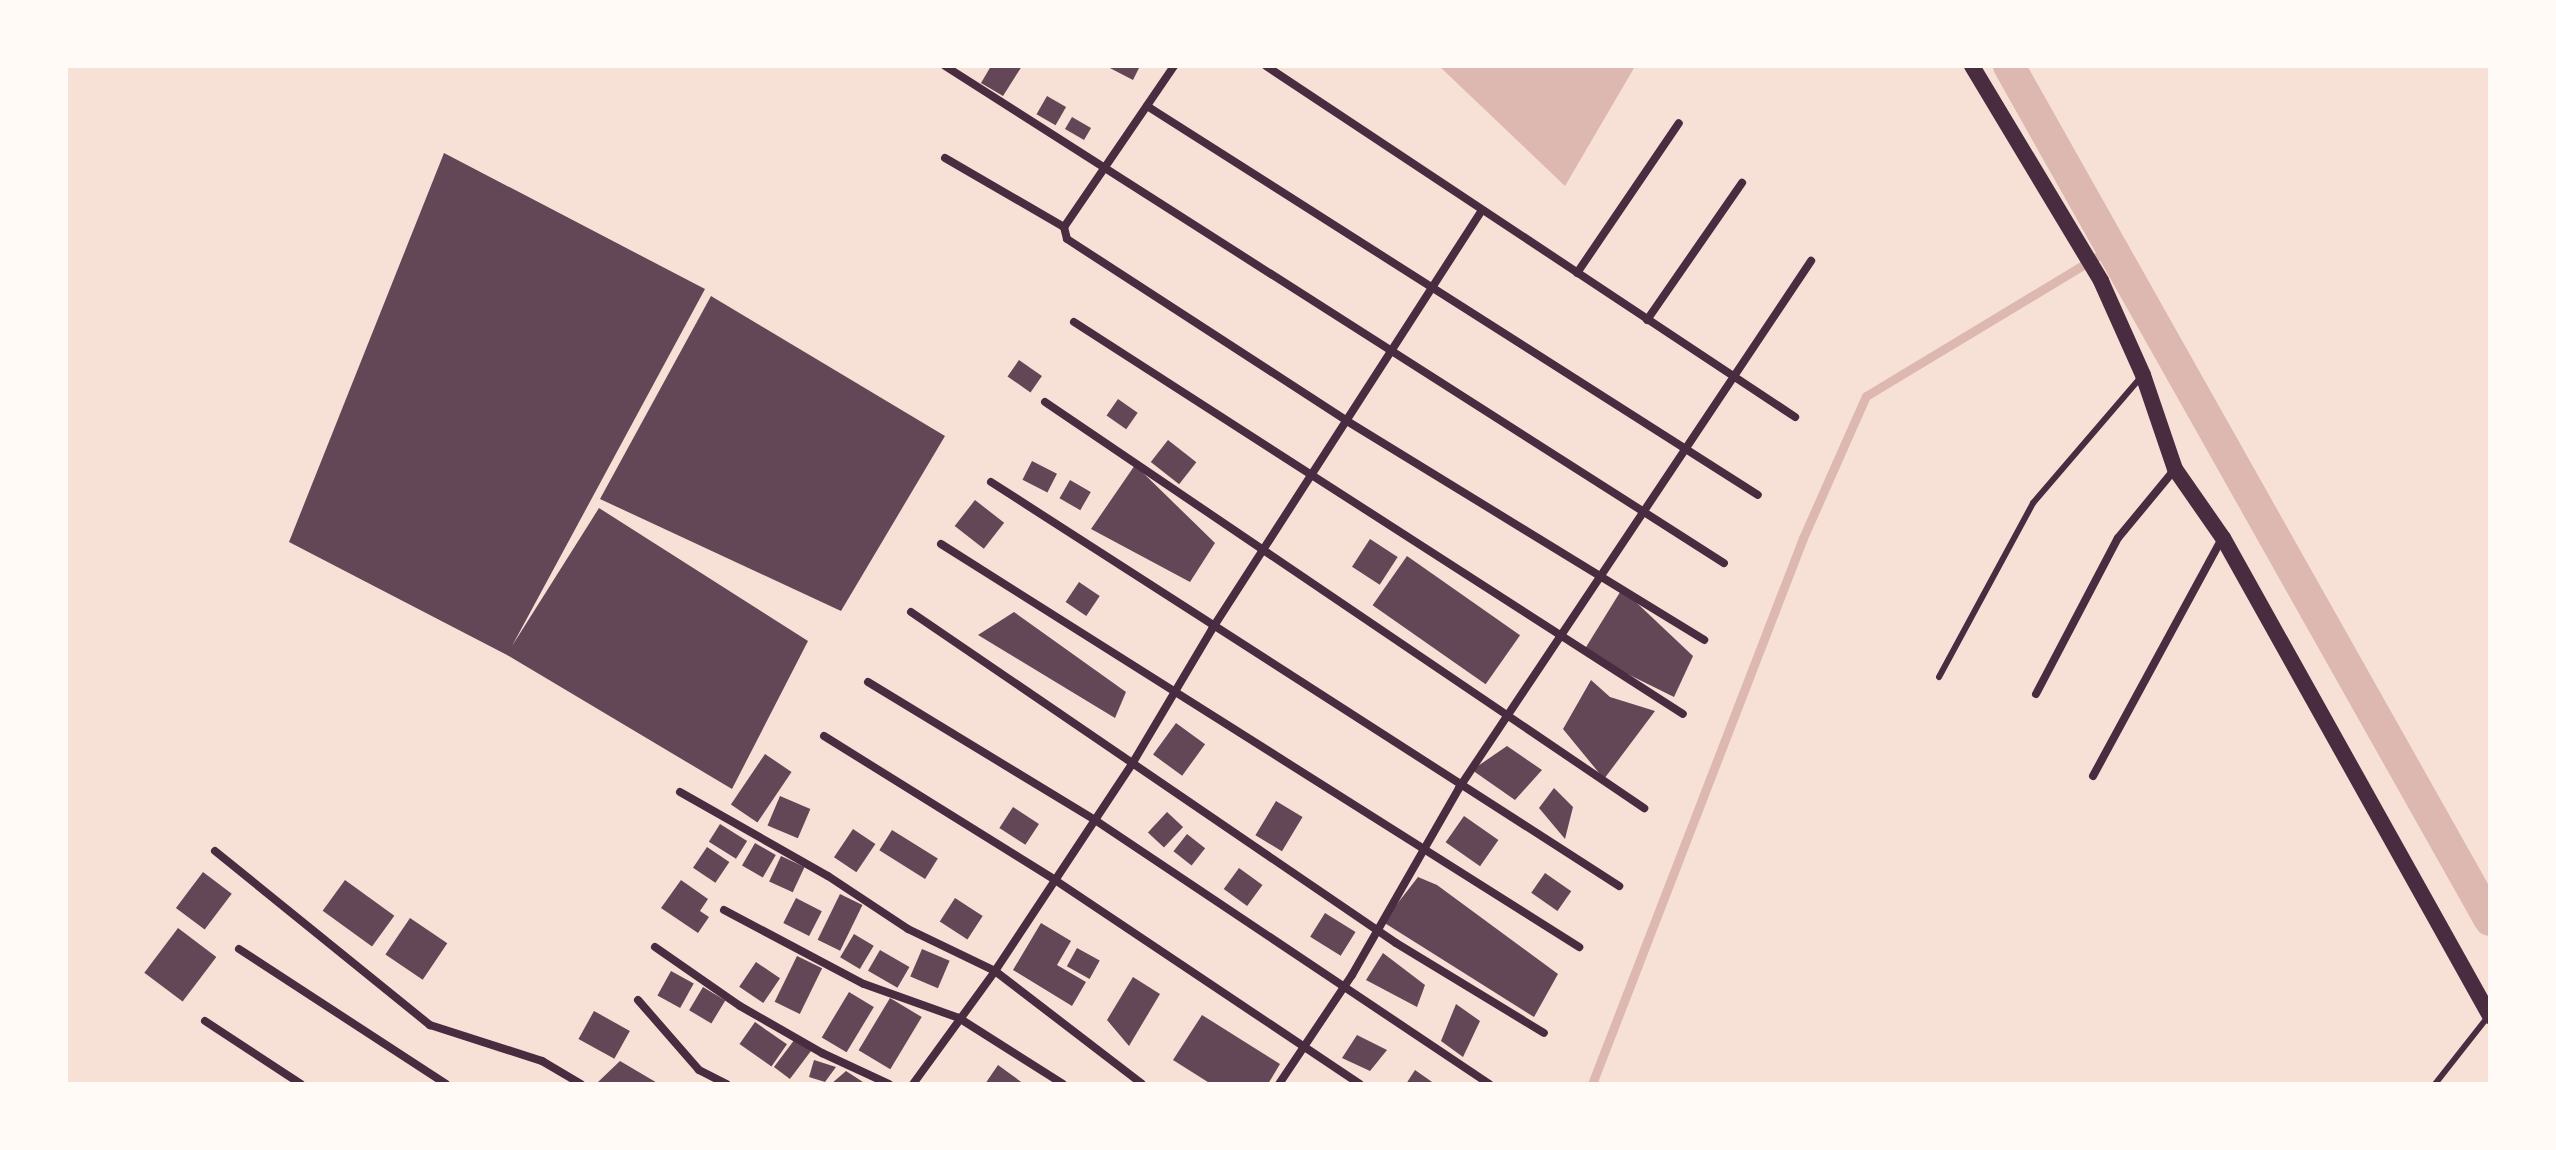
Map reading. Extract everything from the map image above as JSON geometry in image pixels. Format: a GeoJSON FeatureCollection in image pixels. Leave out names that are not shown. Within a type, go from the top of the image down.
{"type":"FeatureCollection","features":[{"type":"Feature","properties":{"kind":"main road"},"geometry":{"type":"LineString","coordinates":[[1972,66],[2086,251],[2143,375],[2175,469],[2223,538],[2490,1016]]}},
{"type":"Feature","properties":{"kind":"street"},"geometry":{"type":"LineString","coordinates":[[945,66],[1394,348],[1643,514],[1724,563]]}},
{"type":"Feature","properties":{"kind":"street"},"geometry":{"type":"LineString","coordinates":[[1064,227],[1174,66]]}},
{"type":"Feature","properties":{"kind":"street"},"geometry":{"type":"LineString","coordinates":[[1266,66],[1481,212],[1737,375],[1795,417]]}},
{"type":"Feature","properties":{"kind":"street"},"geometry":{"type":"LineString","coordinates":[[1147,106],[1758,495]]}},
{"type":"Feature","properties":{"kind":"street"},"geometry":{"type":"LineString","coordinates":[[1577,273],[1679,123]]}},
{"type":"Feature","properties":{"kind":"street"},"geometry":{"type":"LineString","coordinates":[[945,158],[1064,227],[1073,244],[1347,421],[1704,640]]}},
{"type":"Feature","properties":{"kind":"street"},"geometry":{"type":"LineString","coordinates":[[1647,320],[1742,183]]}},
{"type":"Feature","properties":{"kind":"street"},"geometry":{"type":"LineString","coordinates":[[913,1084],[995,971],[1132,764],[1212,629],[1313,477],[1481,212]]}},
{"type":"Feature","properties":{"kind":"street"},"geometry":{"type":"LineString","coordinates":[[1279,1084],[1378,930],[1459,788],[1688,451],[1811,261]]}},
{"type":"Feature","properties":{"kind":"street"},"geometry":{"type":"LineString","coordinates":[[1074,322],[1683,714]]}},
{"type":"Feature","properties":{"kind":"street"},"geometry":{"type":"LineString","coordinates":[[1045,402],[1263,553],[1509,713],[1644,808]]}},
{"type":"Feature","properties":{"kind":"street"},"geometry":{"type":"LineString","coordinates":[[2036,694],[2118,538],[2175,469]]}},
{"type":"Feature","properties":{"kind":"street"},"geometry":{"type":"LineString","coordinates":[[991,482],[1459,788],[1619,886]]}},
{"type":"Feature","properties":{"kind":"street"},"geometry":{"type":"LineString","coordinates":[[2093,776],[2223,538]]}},
{"type":"Feature","properties":{"kind":"street"},"geometry":{"type":"LineString","coordinates":[[941,544],[1579,947]]}},
{"type":"Feature","properties":{"kind":"street"},"geometry":{"type":"LineString","coordinates":[[911,612],[1378,930],[1544,1033]]}},
{"type":"Feature","properties":{"kind":"street"},"geometry":{"type":"LineString","coordinates":[[868,682],[1095,820],[1490,1084]]}},
{"type":"Feature","properties":{"kind":"street"},"geometry":{"type":"LineString","coordinates":[[824,736],[1055,880],[1305,1044],[1360,1084]]}},
{"type":"Feature","properties":{"kind":"street"},"geometry":{"type":"LineString","coordinates":[[680,792],[828,876],[908,929],[995,971],[1142,1084]]}},
{"type":"Feature","properties":{"kind":"street"},"geometry":{"type":"LineString","coordinates":[[215,851],[430,1025],[542,1061],[581,1084]]}},
{"type":"Feature","properties":{"kind":"street"},"geometry":{"type":"LineString","coordinates":[[724,910],[864,984],[959,1018],[1063,1084]]}},
{"type":"Feature","properties":{"kind":"street"},"geometry":{"type":"LineString","coordinates":[[655,947],[754,1014],[889,1084]]}},
{"type":"Feature","properties":{"kind":"street"},"geometry":{"type":"LineString","coordinates":[[239,949],[446,1084]]}},
{"type":"Feature","properties":{"kind":"street"},"geometry":{"type":"LineString","coordinates":[[638,1000],[699,1070],[727,1084]]}},
{"type":"Feature","properties":{"kind":"street"},"geometry":{"type":"LineString","coordinates":[[205,1021],[301,1084]]}},
{"type":"Feature","properties":{"kind":"lane"},"geometry":{"type":"LineString","coordinates":[[1939,677],[2033,503],[2143,375]]}},
{"type":"Feature","properties":{"kind":"lane"},"geometry":{"type":"LineString","coordinates":[[2435,1084],[2490,1016]]}},
{"type":"Feature","properties":{"kind":"shaded area"},"geometry":{"type":"Polygon","coordinates":[[[1439,66],[1634,66],[1634,68],[1565,186],[1439,66]]]}},
{"type":"Feature","properties":{"kind":"building"},"geometry":{"type":"Polygon","coordinates":[[[991,66],[1022,66],[1003,96],[981,83],[991,66]]]}},
{"type":"Feature","properties":{"kind":"building"},"geometry":{"type":"Polygon","coordinates":[[[1106,66],[1140,66],[1133,80],[1106,66]]]}},
{"type":"Feature","properties":{"kind":"building"},"geometry":{"type":"Polygon","coordinates":[[[1047,96],[1066,107],[1056,125],[1036,114],[1047,96]]]}},
{"type":"Feature","properties":{"kind":"building"},"geometry":{"type":"Polygon","coordinates":[[[1072,117],[1091,128],[1084,140],[1065,129],[1072,117]]]}},
{"type":"Feature","properties":{"kind":"building"},"geometry":{"type":"Polygon","coordinates":[[[444,153],[705,289],[512,646],[599,508],[808,641],[732,789],[507,655],[289,542],[444,153]]]}},
{"type":"Feature","properties":{"kind":"building"},"geometry":{"type":"Polygon","coordinates":[[[711,296],[945,436],[841,611],[600,499],[711,296]]]}},
{"type":"Feature","properties":{"kind":"building"},"geometry":{"type":"Polygon","coordinates":[[[1019,360],[1042,376],[1030,392],[1008,376],[1019,360]]]}},
{"type":"Feature","properties":{"kind":"building"},"geometry":{"type":"Polygon","coordinates":[[[1118,399],[1138,413],[1126,429],[1107,415],[1118,399]]]}},
{"type":"Feature","properties":{"kind":"building"},"geometry":{"type":"Polygon","coordinates":[[[1168,440],[1196,462],[1179,484],[1151,462],[1168,440]]]}},
{"type":"Feature","properties":{"kind":"building"},"geometry":{"type":"Polygon","coordinates":[[[1032,461],[1057,474],[1047,492],[1022,480],[1032,461]]]}},
{"type":"Feature","properties":{"kind":"building"},"geometry":{"type":"Polygon","coordinates":[[[1135,465],[1215,543],[1190,582],[1091,529],[1135,465]]]}},
{"type":"Feature","properties":{"kind":"building"},"geometry":{"type":"Polygon","coordinates":[[[1070,480],[1091,492],[1080,510],[1060,498],[1070,480]]]}},
{"type":"Feature","properties":{"kind":"building"},"geometry":{"type":"Polygon","coordinates":[[[975,500],[1004,523],[984,549],[955,526],[975,500]]]}},
{"type":"Feature","properties":{"kind":"building"},"geometry":{"type":"Polygon","coordinates":[[[1370,539],[1398,557],[1380,585],[1352,567],[1370,539]]]}},
{"type":"Feature","properties":{"kind":"building"},"geometry":{"type":"Polygon","coordinates":[[[1407,556],[1520,635],[1486,684],[1373,605],[1407,556]]]}},
{"type":"Feature","properties":{"kind":"building"},"geometry":{"type":"Polygon","coordinates":[[[1079,582],[1100,596],[1086,616],[1066,602],[1079,582]]]}},
{"type":"Feature","properties":{"kind":"building"},"geometry":{"type":"Polygon","coordinates":[[[1622,589],[1693,656],[1674,697],[1583,652],[1622,589]]]}},
{"type":"Feature","properties":{"kind":"building"},"geometry":{"type":"Polygon","coordinates":[[[1014,612],[1126,692],[1115,718],[978,635],[1014,612]]]}},
{"type":"Feature","properties":{"kind":"building"},"geometry":{"type":"Polygon","coordinates":[[[1591,680],[1610,697],[1655,711],[1604,779],[1563,729],[1591,680]]]}},
{"type":"Feature","properties":{"kind":"building"},"geometry":{"type":"Polygon","coordinates":[[[1176,723],[1205,744],[1182,776],[1153,755],[1176,723]]]}},
{"type":"Feature","properties":{"kind":"building"},"geometry":{"type":"Polygon","coordinates":[[[1507,746],[1542,770],[1515,800],[1472,770],[1507,746]]]}},
{"type":"Feature","properties":{"kind":"building"},"geometry":{"type":"Polygon","coordinates":[[[765,754],[792,772],[757,822],[731,805],[765,754]]]}},
{"type":"Feature","properties":{"kind":"building"},"geometry":{"type":"Polygon","coordinates":[[[1554,788],[1573,807],[1565,839],[1539,808],[1554,788]]]}},
{"type":"Feature","properties":{"kind":"building"},"geometry":{"type":"Polygon","coordinates":[[[780,796],[810,809],[798,838],[767,825],[780,796]]]}},
{"type":"Feature","properties":{"kind":"building"},"geometry":{"type":"Polygon","coordinates":[[[1276,801],[1303,817],[1282,851],[1255,835],[1276,801]]]}},
{"type":"Feature","properties":{"kind":"building"},"geometry":{"type":"Polygon","coordinates":[[[1013,807],[1039,824],[1025,845],[999,828],[1013,807]]]}},
{"type":"Feature","properties":{"kind":"building"},"geometry":{"type":"Polygon","coordinates":[[[1167,812],[1183,827],[1164,847],[1148,832],[1167,812]]]}},
{"type":"Feature","properties":{"kind":"building"},"geometry":{"type":"Polygon","coordinates":[[[1464,816],[1498,840],[1480,866],[1446,842],[1464,816]]]}},
{"type":"Feature","properties":{"kind":"building"},"geometry":{"type":"Polygon","coordinates":[[[720,824],[747,841],[736,859],[709,842],[720,824]]]}},
{"type":"Feature","properties":{"kind":"building"},"geometry":{"type":"Polygon","coordinates":[[[853,829],[875,844],[856,872],[834,857],[853,829]]]}},
{"type":"Feature","properties":{"kind":"building"},"geometry":{"type":"Polygon","coordinates":[[[892,830],[938,859],[925,879],[879,850],[892,830]]]}},
{"type":"Feature","properties":{"kind":"building"},"geometry":{"type":"Polygon","coordinates":[[[1187,834],[1205,848],[1192,865],[1173,851],[1187,834]]]}},
{"type":"Feature","properties":{"kind":"building"},"geometry":{"type":"Polygon","coordinates":[[[755,843],[776,855],[763,878],[742,866],[755,843]]]}},
{"type":"Feature","properties":{"kind":"building"},"geometry":{"type":"Polygon","coordinates":[[[707,847],[729,862],[715,883],[693,868],[707,847]]]}},
{"type":"Feature","properties":{"kind":"building"},"geometry":{"type":"Polygon","coordinates":[[[781,856],[805,867],[793,892],[769,881],[781,856]]]}},
{"type":"Feature","properties":{"kind":"building"},"geometry":{"type":"Polygon","coordinates":[[[1239,868],[1262,885],[1247,906],[1224,889],[1239,868]]]}},
{"type":"Feature","properties":{"kind":"building"},"geometry":{"type":"Polygon","coordinates":[[[203,872],[232,894],[205,930],[176,908],[203,872]]]}},
{"type":"Feature","properties":{"kind":"building"},"geometry":{"type":"Polygon","coordinates":[[[1545,873],[1571,891],[1557,911],[1531,893],[1545,873]]]}},
{"type":"Feature","properties":{"kind":"building"},"geometry":{"type":"Polygon","coordinates":[[[1418,877],[1437,885],[1558,974],[1534,1017],[1383,922],[1418,877]]]}},
{"type":"Feature","properties":{"kind":"building"},"geometry":{"type":"Polygon","coordinates":[[[345,880],[394,916],[372,947],[323,911],[345,880]]]}},
{"type":"Feature","properties":{"kind":"building"},"geometry":{"type":"Polygon","coordinates":[[[681,880],[708,899],[700,911],[709,917],[698,933],[661,908],[681,880]]]}},
{"type":"Feature","properties":{"kind":"building"},"geometry":{"type":"Polygon","coordinates":[[[840,894],[862,905],[840,951],[818,940],[840,894]]]}},
{"type":"Feature","properties":{"kind":"building"},"geometry":{"type":"Polygon","coordinates":[[[796,898],[822,911],[809,936],[783,923],[796,898]]]}},
{"type":"Feature","properties":{"kind":"building"},"geometry":{"type":"Polygon","coordinates":[[[955,898],[983,916],[967,939],[940,921],[955,898]]]}},
{"type":"Feature","properties":{"kind":"building"},"geometry":{"type":"Polygon","coordinates":[[[1325,913],[1356,932],[1341,956],[1310,937],[1325,913]]]}},
{"type":"Feature","properties":{"kind":"building"},"geometry":{"type":"Polygon","coordinates":[[[410,918],[447,943],[423,980],[385,954],[410,918]]]}},
{"type":"Feature","properties":{"kind":"building"},"geometry":{"type":"Polygon","coordinates":[[[1041,923],[1071,941],[1057,965],[1086,982],[1072,1006],[1013,970],[1041,923]]]}},
{"type":"Feature","properties":{"kind":"building"},"geometry":{"type":"Polygon","coordinates":[[[178,928],[216,957],[183,1002],[144,973],[178,928]]]}},
{"type":"Feature","properties":{"kind":"building"},"geometry":{"type":"Polygon","coordinates":[[[854,934],[874,946],[860,969],[840,957],[854,934]]]}},
{"type":"Feature","properties":{"kind":"building"},"geometry":{"type":"Polygon","coordinates":[[[1077,948],[1100,961],[1090,979],[1067,966],[1077,948]]]}},
{"type":"Feature","properties":{"kind":"building"},"geometry":{"type":"Polygon","coordinates":[[[922,949],[950,961],[938,988],[910,977],[922,949]]]}},
{"type":"Feature","properties":{"kind":"building"},"geometry":{"type":"Polygon","coordinates":[[[880,950],[909,967],[897,988],[868,971],[880,950]]]}},
{"type":"Feature","properties":{"kind":"building"},"geometry":{"type":"Polygon","coordinates":[[[1383,953],[1425,985],[1417,1007],[1366,980],[1383,953]]]}},
{"type":"Feature","properties":{"kind":"building"},"geometry":{"type":"Polygon","coordinates":[[[797,956],[822,968],[800,1014],[775,1002],[797,956]]]}},
{"type":"Feature","properties":{"kind":"building"},"geometry":{"type":"Polygon","coordinates":[[[756,962],[780,978],[763,1003],[739,987],[756,962]]]}},
{"type":"Feature","properties":{"kind":"building"},"geometry":{"type":"Polygon","coordinates":[[[671,971],[694,984],[680,1008],[657,995],[671,971]]]}},
{"type":"Feature","properties":{"kind":"building"},"geometry":{"type":"Polygon","coordinates":[[[1133,977],[1160,994],[1129,1046],[1107,1020],[1133,977]]]}},
{"type":"Feature","properties":{"kind":"building"},"geometry":{"type":"Polygon","coordinates":[[[703,987],[725,1000],[711,1024],[689,1010],[703,987]]]}},
{"type":"Feature","properties":{"kind":"building"},"geometry":{"type":"Polygon","coordinates":[[[849,992],[874,1007],[847,1052],[822,1037],[849,992]]]}},
{"type":"Feature","properties":{"kind":"building"},"geometry":{"type":"Polygon","coordinates":[[[890,998],[922,1017],[890,1069],[859,1050],[890,998]]]}},
{"type":"Feature","properties":{"kind":"building"},"geometry":{"type":"Polygon","coordinates":[[[1456,1004],[1480,1021],[1463,1057],[1441,1041],[1456,1004]]]}},
{"type":"Feature","properties":{"kind":"building"},"geometry":{"type":"Polygon","coordinates":[[[594,1011],[630,1031],[614,1059],[578,1039],[594,1011]]]}},
{"type":"Feature","properties":{"kind":"building"},"geometry":{"type":"Polygon","coordinates":[[[1202,1015],[1280,1064],[1268,1084],[1211,1084],[1173,1060],[1202,1015]]]}},
{"type":"Feature","properties":{"kind":"building"},"geometry":{"type":"Polygon","coordinates":[[[755,1022],[787,1044],[771,1066],[740,1044],[755,1022]]]}},
{"type":"Feature","properties":{"kind":"building"},"geometry":{"type":"Polygon","coordinates":[[[1357,1035],[1387,1050],[1370,1071],[1342,1058],[1357,1035]]]}},
{"type":"Feature","properties":{"kind":"building"},"geometry":{"type":"Polygon","coordinates":[[[795,1039],[811,1051],[790,1079],[774,1067],[795,1039]]]}},
{"type":"Feature","properties":{"kind":"building"},"geometry":{"type":"Polygon","coordinates":[[[814,1060],[836,1067],[825,1082],[809,1077],[814,1060]]]}},
{"type":"Feature","properties":{"kind":"building"},"geometry":{"type":"Polygon","coordinates":[[[620,1061],[659,1084],[598,1082],[620,1061]]]}},
{"type":"Feature","properties":{"kind":"building"},"geometry":{"type":"Polygon","coordinates":[[[998,1065],[1024,1084],[985,1084],[998,1065]]]}},
{"type":"Feature","properties":{"kind":"building"},"geometry":{"type":"Polygon","coordinates":[[[1415,1070],[1435,1084],[1406,1084],[1415,1070]]]}},
{"type":"Feature","properties":{"kind":"building"},"geometry":{"type":"Polygon","coordinates":[[[846,1071],[866,1084],[831,1084],[846,1071]]]}},
{"type":"Feature","properties":{"kind":"waterway"},"geometry":{"type":"LineString","coordinates":[[2009,66],[2490,920]]}},
{"type":"Feature","properties":{"kind":"waterway"},"geometry":{"type":"LineString","coordinates":[[1592,1084],[1803,538],[1866,396],[2111,248]]}}]}
